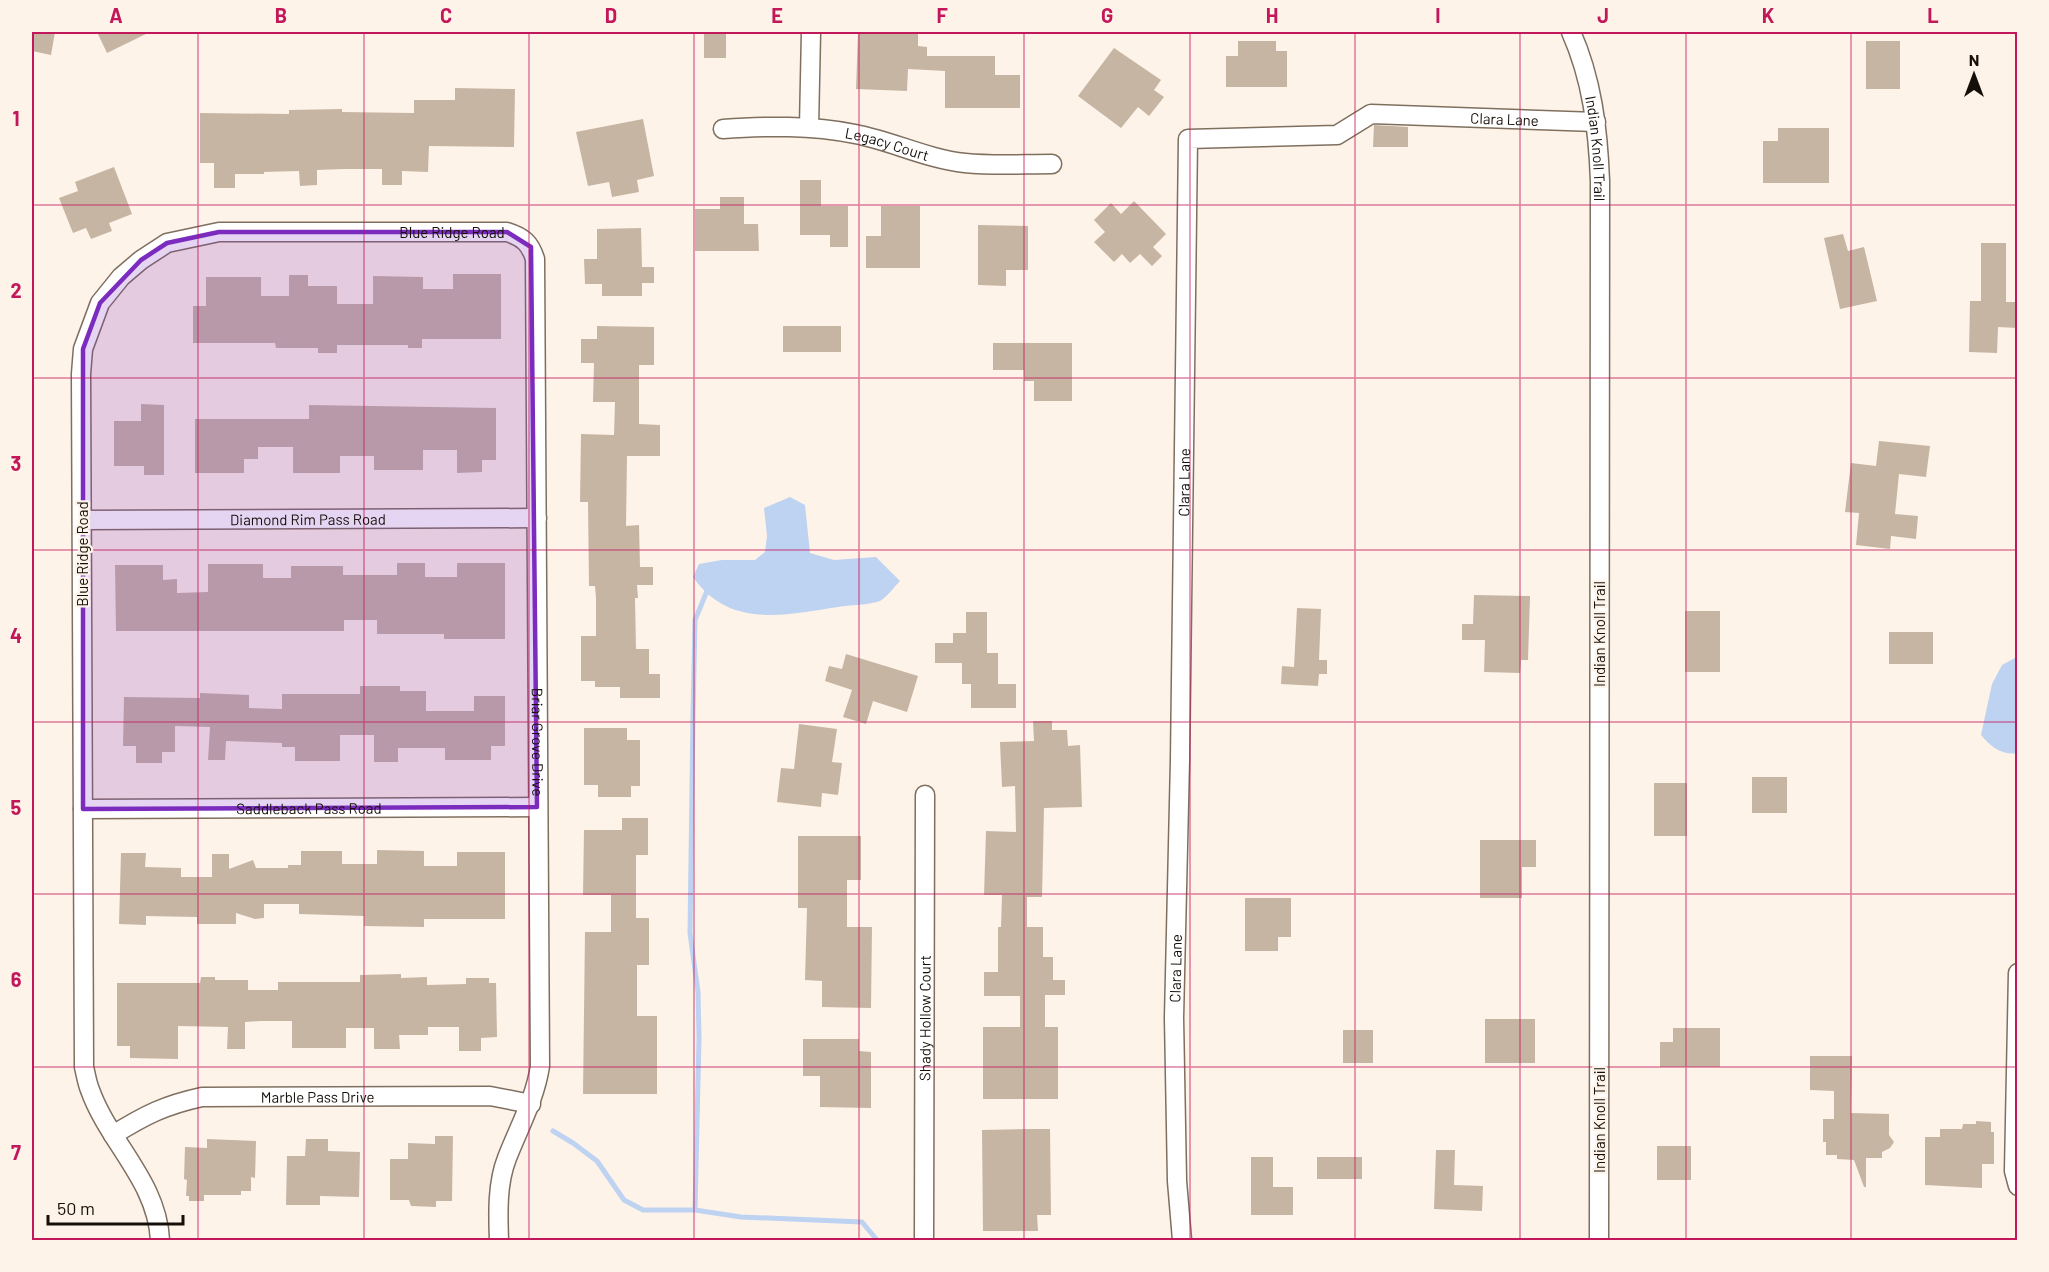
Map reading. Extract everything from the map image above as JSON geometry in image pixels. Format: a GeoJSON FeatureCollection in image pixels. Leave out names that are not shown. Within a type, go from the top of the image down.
{"type":"FeatureCollection","features":[{"type":"Feature","properties":{"kind":"street"},"geometry":{"type":"LineString","coordinates":[[809,127],[811,32]]}},
{"type":"Feature","properties":{"kind":"street","name":"Indian Knoll Trail"},"geometry":{"type":"LineString","coordinates":[[1571,32],[1580,51],[1594,103],[1600,181],[1599,1240]]}},
{"type":"Feature","properties":{"kind":"street","name":"Clara Lane"},"geometry":{"type":"LineString","coordinates":[[1182,1240],[1177,1181],[1174,1018],[1180,760],[1188,139],[1337,135],[1371,114],[1596,122]]}},
{"type":"Feature","properties":{"kind":"street","name":"Legacy Court"},"geometry":{"type":"LineString","coordinates":[[723,129],[809,127],[856,134],[923,155],[964,163],[1052,164]]}},
{"type":"Feature","properties":{"kind":"street","name":"Blue Ridge Road"},"geometry":{"type":"LineString","coordinates":[[160,1240],[153,1206],[143,1182],[113,1135],[89,1089],[84,1067],[81,374],[83,350],[100,303],[122,277],[141,260],[167,243],[219,232],[507,232],[525,240]]}},
{"type":"Feature","properties":{"kind":"street","name":"Briar Grove Drive"},"geometry":{"type":"LineString","coordinates":[[499,1240],[501,1183],[506,1160],[531,1104],[540,1066],[535,259],[531,247],[525,240]]}},
{"type":"Feature","properties":{"kind":"street","name":"Diamond Rim Pass Road"},"geometry":{"type":"LineString","coordinates":[[82,520],[537,518]]}},
{"type":"Feature","properties":{"kind":"street","name":"Shady Hollow Court"},"geometry":{"type":"LineString","coordinates":[[924,1240],[925,795]]}},
{"type":"Feature","properties":{"kind":"street","name":"Saddleback Pass Road"},"geometry":{"type":"LineString","coordinates":[[83,809],[537,807]]}},
{"type":"Feature","properties":{"kind":"street"},"geometry":{"type":"LineString","coordinates":[[2018,973],[2014,1171],[2018,1186]]}},
{"type":"Feature","properties":{"kind":"street","name":"Marble Pass Drive"},"geometry":{"type":"LineString","coordinates":[[113,1135],[147,1114],[171,1104],[202,1097],[490,1096],[531,1104]]}},
{"type":"Feature","properties":{"kind":"highlighted area"},"geometry":{"type":"Polygon","coordinates":[[[219,232],[507,232],[531,247],[537,807],[83,809],[83,349],[100,303],[141,260],[167,243],[219,232]]]}},
{"type":"Feature","properties":{"kind":"water"},"geometry":{"type":"Polygon","coordinates":[[[790,497],[805,505],[810,553],[834,560],[876,557],[900,581],[880,601],[778,615],[741,611],[723,605],[707,594],[693,577],[699,564],[722,560],[755,560],[765,552],[767,536],[764,508],[790,497]]]}},
{"type":"Feature","properties":{"kind":"water"},"geometry":{"type":"Polygon","coordinates":[[[2015,658],[2018,659],[2018,753],[2012,754],[1997,749],[1981,735],[1992,684],[2002,665],[2015,658]]]}},
{"type":"Feature","properties":{"kind":"building"},"geometry":{"type":"Polygon","coordinates":[[[32,32],[55,32],[51,55],[32,51],[32,32]]]}},
{"type":"Feature","properties":{"kind":"building"},"geometry":{"type":"Polygon","coordinates":[[[97,32],[150,32],[107,53],[97,32]]]}},
{"type":"Feature","properties":{"kind":"building"},"geometry":{"type":"Polygon","coordinates":[[[704,32],[726,32],[726,58],[704,58],[704,32]]]}},
{"type":"Feature","properties":{"kind":"building"},"geometry":{"type":"Polygon","coordinates":[[[858,32],[918,32],[918,46],[927,47],[927,56],[995,56],[995,75],[1020,75],[1020,108],[945,108],[945,71],[908,69],[907,91],[856,89],[858,32]]]}},
{"type":"Feature","properties":{"kind":"building"},"geometry":{"type":"Polygon","coordinates":[[[1238,41],[1276,41],[1276,51],[1287,51],[1287,87],[1226,87],[1226,56],[1238,56],[1238,41]]]}},
{"type":"Feature","properties":{"kind":"building"},"geometry":{"type":"Polygon","coordinates":[[[1866,41],[1900,41],[1900,89],[1866,89],[1866,41]]]}},
{"type":"Feature","properties":{"kind":"building"},"geometry":{"type":"Polygon","coordinates":[[[1114,48],[1161,80],[1154,90],[1164,97],[1149,116],[1138,107],[1121,128],[1078,96],[1114,48]]]}},
{"type":"Feature","properties":{"kind":"building"},"geometry":{"type":"Polygon","coordinates":[[[455,88],[515,89],[514,147],[429,146],[428,172],[402,171],[402,185],[382,185],[382,169],[343,169],[317,170],[317,185],[300,186],[299,171],[264,172],[264,174],[235,174],[235,188],[214,188],[214,163],[200,163],[200,113],[289,114],[289,110],[342,109],[342,112],[414,113],[414,100],[455,100],[455,88]]]}},
{"type":"Feature","properties":{"kind":"building"},"geometry":{"type":"Polygon","coordinates":[[[643,119],[654,176],[637,180],[639,192],[612,197],[609,182],[588,186],[576,132],[643,119]]]}},
{"type":"Feature","properties":{"kind":"building"},"geometry":{"type":"Polygon","coordinates":[[[1374,125],[1408,127],[1408,147],[1373,147],[1374,125]]]}},
{"type":"Feature","properties":{"kind":"building"},"geometry":{"type":"Polygon","coordinates":[[[1778,128],[1829,128],[1829,183],[1763,183],[1763,141],[1778,141],[1778,128]]]}},
{"type":"Feature","properties":{"kind":"building"},"geometry":{"type":"Polygon","coordinates":[[[114,167],[132,214],[109,223],[112,231],[91,239],[86,228],[73,233],[59,198],[78,191],[75,182],[114,167]]]}},
{"type":"Feature","properties":{"kind":"building"},"geometry":{"type":"Polygon","coordinates":[[[800,180],[821,180],[821,206],[848,206],[848,247],[830,247],[830,235],[800,235],[800,180]]]}},
{"type":"Feature","properties":{"kind":"building"},"geometry":{"type":"Polygon","coordinates":[[[720,197],[744,197],[744,224],[758,224],[759,251],[695,251],[695,209],[720,209],[720,197]]]}},
{"type":"Feature","properties":{"kind":"building"},"geometry":{"type":"Polygon","coordinates":[[[1134,201],[1166,234],[1153,247],[1162,256],[1152,266],[1140,254],[1130,263],[1122,254],[1114,262],[1094,242],[1105,232],[1094,220],[1111,203],[1121,214],[1134,201]]]}},
{"type":"Feature","properties":{"kind":"building"},"geometry":{"type":"Polygon","coordinates":[[[881,206],[920,206],[920,268],[866,268],[866,236],[881,236],[881,206]]]}},
{"type":"Feature","properties":{"kind":"building"},"geometry":{"type":"Polygon","coordinates":[[[978,225],[1028,226],[1028,270],[1006,270],[1006,286],[978,285],[978,225]]]}},
{"type":"Feature","properties":{"kind":"building"},"geometry":{"type":"Polygon","coordinates":[[[641,228],[642,267],[654,267],[654,283],[642,283],[642,296],[602,296],[602,284],[585,284],[584,259],[597,259],[597,229],[641,228]]]}},
{"type":"Feature","properties":{"kind":"building"},"geometry":{"type":"Polygon","coordinates":[[[1843,234],[1848,251],[1864,247],[1877,301],[1840,309],[1824,238],[1843,234]]]}},
{"type":"Feature","properties":{"kind":"building"},"geometry":{"type":"Polygon","coordinates":[[[1981,243],[2006,243],[2006,302],[2018,302],[2018,328],[1998,327],[1997,353],[1969,352],[1970,301],[1981,301],[1981,243]]]}},
{"type":"Feature","properties":{"kind":"building"},"geometry":{"type":"Polygon","coordinates":[[[453,274],[501,274],[501,339],[422,339],[422,348],[408,348],[408,345],[337,345],[337,353],[318,353],[318,348],[276,348],[275,343],[193,343],[193,306],[206,306],[206,277],[261,277],[261,296],[289,296],[289,275],[308,275],[308,286],[337,286],[337,304],[373,304],[373,276],[423,277],[423,289],[453,289],[453,274]]]}},
{"type":"Feature","properties":{"kind":"building"},"geometry":{"type":"Polygon","coordinates":[[[597,326],[654,327],[654,365],[639,365],[639,424],[660,425],[660,456],[627,456],[626,526],[639,525],[640,567],[653,567],[653,585],[637,585],[636,649],[649,649],[649,674],[660,674],[660,698],[620,698],[620,687],[595,687],[595,681],[581,681],[581,636],[596,636],[596,598],[595,586],[589,586],[588,502],[580,502],[581,434],[614,435],[615,402],[593,402],[594,363],[581,363],[581,339],[597,339],[597,326]]]}},
{"type":"Feature","properties":{"kind":"building"},"geometry":{"type":"Polygon","coordinates":[[[783,326],[841,326],[841,352],[783,352],[783,326]]]}},
{"type":"Feature","properties":{"kind":"building"},"geometry":{"type":"Polygon","coordinates":[[[993,343],[1072,343],[1072,401],[1034,401],[1034,381],[1024,381],[1024,370],[993,370],[993,343]]]}},
{"type":"Feature","properties":{"kind":"building"},"geometry":{"type":"Polygon","coordinates":[[[141,404],[164,405],[164,475],[144,475],[144,466],[114,466],[114,421],[141,421],[141,404]]]}},
{"type":"Feature","properties":{"kind":"building"},"geometry":{"type":"Polygon","coordinates":[[[309,405],[496,408],[496,460],[482,460],[482,472],[457,473],[457,450],[423,450],[423,470],[374,470],[374,456],[340,456],[340,473],[293,473],[293,447],[258,447],[258,459],[244,459],[244,473],[195,473],[195,419],[309,419],[309,405]]]}},
{"type":"Feature","properties":{"kind":"building"},"geometry":{"type":"Polygon","coordinates":[[[1879,441],[1930,446],[1926,477],[1899,474],[1895,514],[1918,516],[1916,539],[1891,536],[1890,549],[1856,545],[1859,513],[1845,512],[1851,463],[1876,466],[1879,441]]]}},
{"type":"Feature","properties":{"kind":"building"},"geometry":{"type":"Polygon","coordinates":[[[397,563],[425,563],[425,577],[457,577],[457,563],[505,563],[505,639],[444,639],[444,634],[377,634],[377,620],[344,620],[344,631],[116,631],[115,565],[163,565],[163,580],[177,579],[177,593],[208,592],[208,564],[263,564],[263,578],[291,578],[291,566],[343,566],[343,575],[397,575],[397,563]]]}},
{"type":"Feature","properties":{"kind":"building"},"geometry":{"type":"Polygon","coordinates":[[[1474,595],[1530,596],[1528,660],[1521,660],[1520,673],[1484,672],[1485,640],[1462,640],[1462,624],[1473,624],[1474,595]]]}},
{"type":"Feature","properties":{"kind":"building"},"geometry":{"type":"Polygon","coordinates":[[[1297,608],[1321,609],[1319,660],[1327,660],[1327,674],[1319,674],[1318,686],[1281,684],[1282,666],[1294,667],[1297,608]]]}},
{"type":"Feature","properties":{"kind":"building"},"geometry":{"type":"Polygon","coordinates":[[[1685,611],[1720,611],[1720,672],[1685,672],[1685,611]]]}},
{"type":"Feature","properties":{"kind":"building"},"geometry":{"type":"Polygon","coordinates":[[[966,612],[987,612],[987,653],[998,653],[998,684],[1016,684],[1016,708],[971,708],[971,684],[962,684],[962,663],[935,663],[935,643],[953,643],[953,633],[966,633],[966,612]]]}},
{"type":"Feature","properties":{"kind":"building"},"geometry":{"type":"Polygon","coordinates":[[[1889,632],[1933,632],[1933,664],[1889,664],[1889,632]]]}},
{"type":"Feature","properties":{"kind":"building"},"geometry":{"type":"Polygon","coordinates":[[[846,654],[918,676],[907,712],[873,701],[866,724],[843,717],[852,690],[825,681],[829,666],[842,669],[846,654]]]}},
{"type":"Feature","properties":{"kind":"building"},"geometry":{"type":"Polygon","coordinates":[[[360,686],[400,686],[400,691],[426,691],[426,711],[474,711],[474,696],[505,696],[505,746],[491,746],[491,760],[445,760],[445,748],[398,748],[398,762],[374,762],[374,735],[340,735],[340,761],[295,761],[295,747],[282,747],[282,743],[226,741],[225,760],[208,760],[210,727],[175,726],[175,752],[162,752],[162,763],[136,763],[136,746],[123,746],[124,697],[200,698],[200,693],[249,695],[249,708],[282,709],[282,694],[360,694],[360,686]]]}},
{"type":"Feature","properties":{"kind":"building"},"geometry":{"type":"Polygon","coordinates":[[[1033,721],[1052,721],[1052,730],[1067,730],[1068,746],[1080,745],[1082,807],[1044,808],[1042,897],[1027,897],[1027,927],[1043,927],[1043,957],[1053,957],[1053,980],[1065,980],[1065,995],[1045,995],[1045,1027],[1058,1027],[1058,1099],[983,1099],[983,1027],[1020,1027],[1020,996],[984,996],[984,972],[998,972],[998,927],[1001,927],[1002,895],[984,895],[986,831],[1016,832],[1015,786],[1002,787],[1000,742],[1034,741],[1033,721]]]}},
{"type":"Feature","properties":{"kind":"building"},"geometry":{"type":"Polygon","coordinates":[[[799,724],[837,729],[832,762],[842,763],[838,795],[822,793],[821,807],[777,802],[781,768],[794,769],[799,724]]]}},
{"type":"Feature","properties":{"kind":"building"},"geometry":{"type":"Polygon","coordinates":[[[584,728],[627,728],[627,740],[640,740],[640,786],[631,786],[631,797],[598,797],[598,785],[584,785],[584,728]]]}},
{"type":"Feature","properties":{"kind":"building"},"geometry":{"type":"Polygon","coordinates":[[[1752,777],[1787,777],[1787,813],[1752,813],[1752,777]]]}},
{"type":"Feature","properties":{"kind":"building"},"geometry":{"type":"Polygon","coordinates":[[[1654,783],[1687,783],[1687,836],[1654,836],[1654,783]]]}},
{"type":"Feature","properties":{"kind":"building"},"geometry":{"type":"Polygon","coordinates":[[[622,818],[648,818],[648,855],[636,855],[636,918],[649,918],[649,965],[637,965],[637,1016],[657,1016],[657,1094],[583,1094],[585,932],[611,932],[611,895],[583,895],[584,830],[622,830],[622,818]]]}},
{"type":"Feature","properties":{"kind":"building"},"geometry":{"type":"Polygon","coordinates":[[[798,836],[861,836],[861,880],[847,880],[847,927],[872,927],[871,1008],[822,1007],[822,981],[805,980],[807,908],[798,908],[798,836]]]}},
{"type":"Feature","properties":{"kind":"building"},"geometry":{"type":"Polygon","coordinates":[[[1480,840],[1536,840],[1536,867],[1522,867],[1522,898],[1480,898],[1480,840]]]}},
{"type":"Feature","properties":{"kind":"building"},"geometry":{"type":"Polygon","coordinates":[[[377,850],[424,851],[424,866],[457,866],[457,852],[505,852],[505,919],[424,919],[424,927],[364,926],[364,916],[299,914],[299,904],[264,904],[264,918],[255,919],[236,913],[236,924],[197,924],[197,917],[146,916],[146,925],[119,924],[121,853],[146,853],[145,867],[181,868],[181,877],[212,877],[212,854],[229,854],[229,869],[253,860],[256,868],[288,868],[288,865],[301,865],[301,851],[342,851],[342,864],[377,864],[377,850]]]}},
{"type":"Feature","properties":{"kind":"building"},"geometry":{"type":"Polygon","coordinates":[[[1245,898],[1291,898],[1291,937],[1278,937],[1278,951],[1245,951],[1245,898]]]}},
{"type":"Feature","properties":{"kind":"building"},"geometry":{"type":"Polygon","coordinates":[[[401,974],[401,978],[427,977],[427,985],[466,984],[466,978],[489,978],[489,983],[496,983],[497,1037],[481,1038],[481,1051],[459,1051],[459,1027],[428,1027],[428,1035],[399,1035],[400,1049],[374,1049],[374,1028],[346,1028],[346,1048],[292,1048],[292,1021],[260,1021],[245,1022],[245,1049],[227,1049],[228,1027],[178,1026],[178,1059],[130,1058],[130,1046],[117,1046],[117,983],[200,983],[201,977],[215,977],[215,980],[248,980],[248,990],[278,990],[278,982],[360,982],[360,975],[401,974]]]}},
{"type":"Feature","properties":{"kind":"building"},"geometry":{"type":"Polygon","coordinates":[[[1485,1019],[1535,1019],[1535,1063],[1485,1063],[1485,1019]]]}},
{"type":"Feature","properties":{"kind":"building"},"geometry":{"type":"Polygon","coordinates":[[[1673,1028],[1720,1028],[1720,1067],[1660,1067],[1660,1042],[1673,1042],[1673,1028]]]}},
{"type":"Feature","properties":{"kind":"building"},"geometry":{"type":"Polygon","coordinates":[[[1343,1030],[1373,1030],[1373,1063],[1343,1063],[1343,1030]]]}},
{"type":"Feature","properties":{"kind":"building"},"geometry":{"type":"Polygon","coordinates":[[[803,1039],[859,1039],[859,1051],[871,1052],[871,1108],[820,1107],[820,1076],[803,1076],[803,1039]]]}},
{"type":"Feature","properties":{"kind":"building"},"geometry":{"type":"Polygon","coordinates":[[[1810,1056],[1852,1056],[1851,1113],[1889,1114],[1889,1135],[1894,1142],[1890,1148],[1882,1152],[1882,1158],[1866,1158],[1866,1187],[1864,1187],[1854,1160],[1837,1159],[1837,1155],[1826,1155],[1826,1142],[1823,1142],[1823,1119],[1834,1119],[1834,1091],[1810,1090],[1810,1056]]]}},
{"type":"Feature","properties":{"kind":"building"},"geometry":{"type":"Polygon","coordinates":[[[1976,1121],[1991,1122],[1991,1132],[1994,1132],[1994,1164],[1982,1164],[1982,1188],[1925,1185],[1925,1137],[1940,1137],[1940,1129],[1962,1129],[1963,1124],[1976,1124],[1976,1121]]]}},
{"type":"Feature","properties":{"kind":"building"},"geometry":{"type":"Polygon","coordinates":[[[1050,1129],[1051,1215],[1037,1215],[1038,1231],[983,1231],[982,1130],[1050,1129]]]}},
{"type":"Feature","properties":{"kind":"building"},"geometry":{"type":"Polygon","coordinates":[[[435,1136],[453,1136],[452,1201],[436,1201],[436,1207],[411,1206],[409,1200],[390,1200],[390,1159],[408,1159],[408,1143],[435,1144],[435,1136]]]}},
{"type":"Feature","properties":{"kind":"building"},"geometry":{"type":"Polygon","coordinates":[[[207,1139],[256,1141],[255,1178],[251,1177],[251,1191],[241,1191],[241,1195],[204,1195],[204,1201],[189,1201],[189,1196],[186,1196],[187,1180],[184,1179],[185,1147],[207,1148],[207,1139]]]}},
{"type":"Feature","properties":{"kind":"building"},"geometry":{"type":"Polygon","coordinates":[[[306,1139],[328,1139],[328,1151],[360,1152],[359,1197],[320,1196],[320,1205],[286,1205],[287,1156],[305,1156],[306,1139]]]}},
{"type":"Feature","properties":{"kind":"building"},"geometry":{"type":"Polygon","coordinates":[[[1657,1146],[1691,1146],[1691,1180],[1657,1180],[1657,1146]]]}},
{"type":"Feature","properties":{"kind":"building"},"geometry":{"type":"Polygon","coordinates":[[[1436,1150],[1455,1150],[1454,1185],[1483,1186],[1482,1211],[1434,1209],[1436,1150]]]}},
{"type":"Feature","properties":{"kind":"building"},"geometry":{"type":"Polygon","coordinates":[[[1251,1157],[1273,1157],[1273,1187],[1293,1187],[1293,1215],[1251,1215],[1251,1157]]]}},
{"type":"Feature","properties":{"kind":"building"},"geometry":{"type":"Polygon","coordinates":[[[1317,1157],[1362,1157],[1362,1179],[1317,1179],[1317,1157]]]}},
{"type":"Feature","properties":{"kind":"waterway"},"geometry":{"type":"LineString","coordinates":[[707,591],[695,620],[693,715],[690,933],[698,992],[699,1038],[695,1210],[741,1217],[862,1222],[877,1240]]}},
{"type":"Feature","properties":{"kind":"waterway"},"geometry":{"type":"LineString","coordinates":[[553,1131],[597,1161],[624,1200],[643,1210],[695,1210]]}}]}
